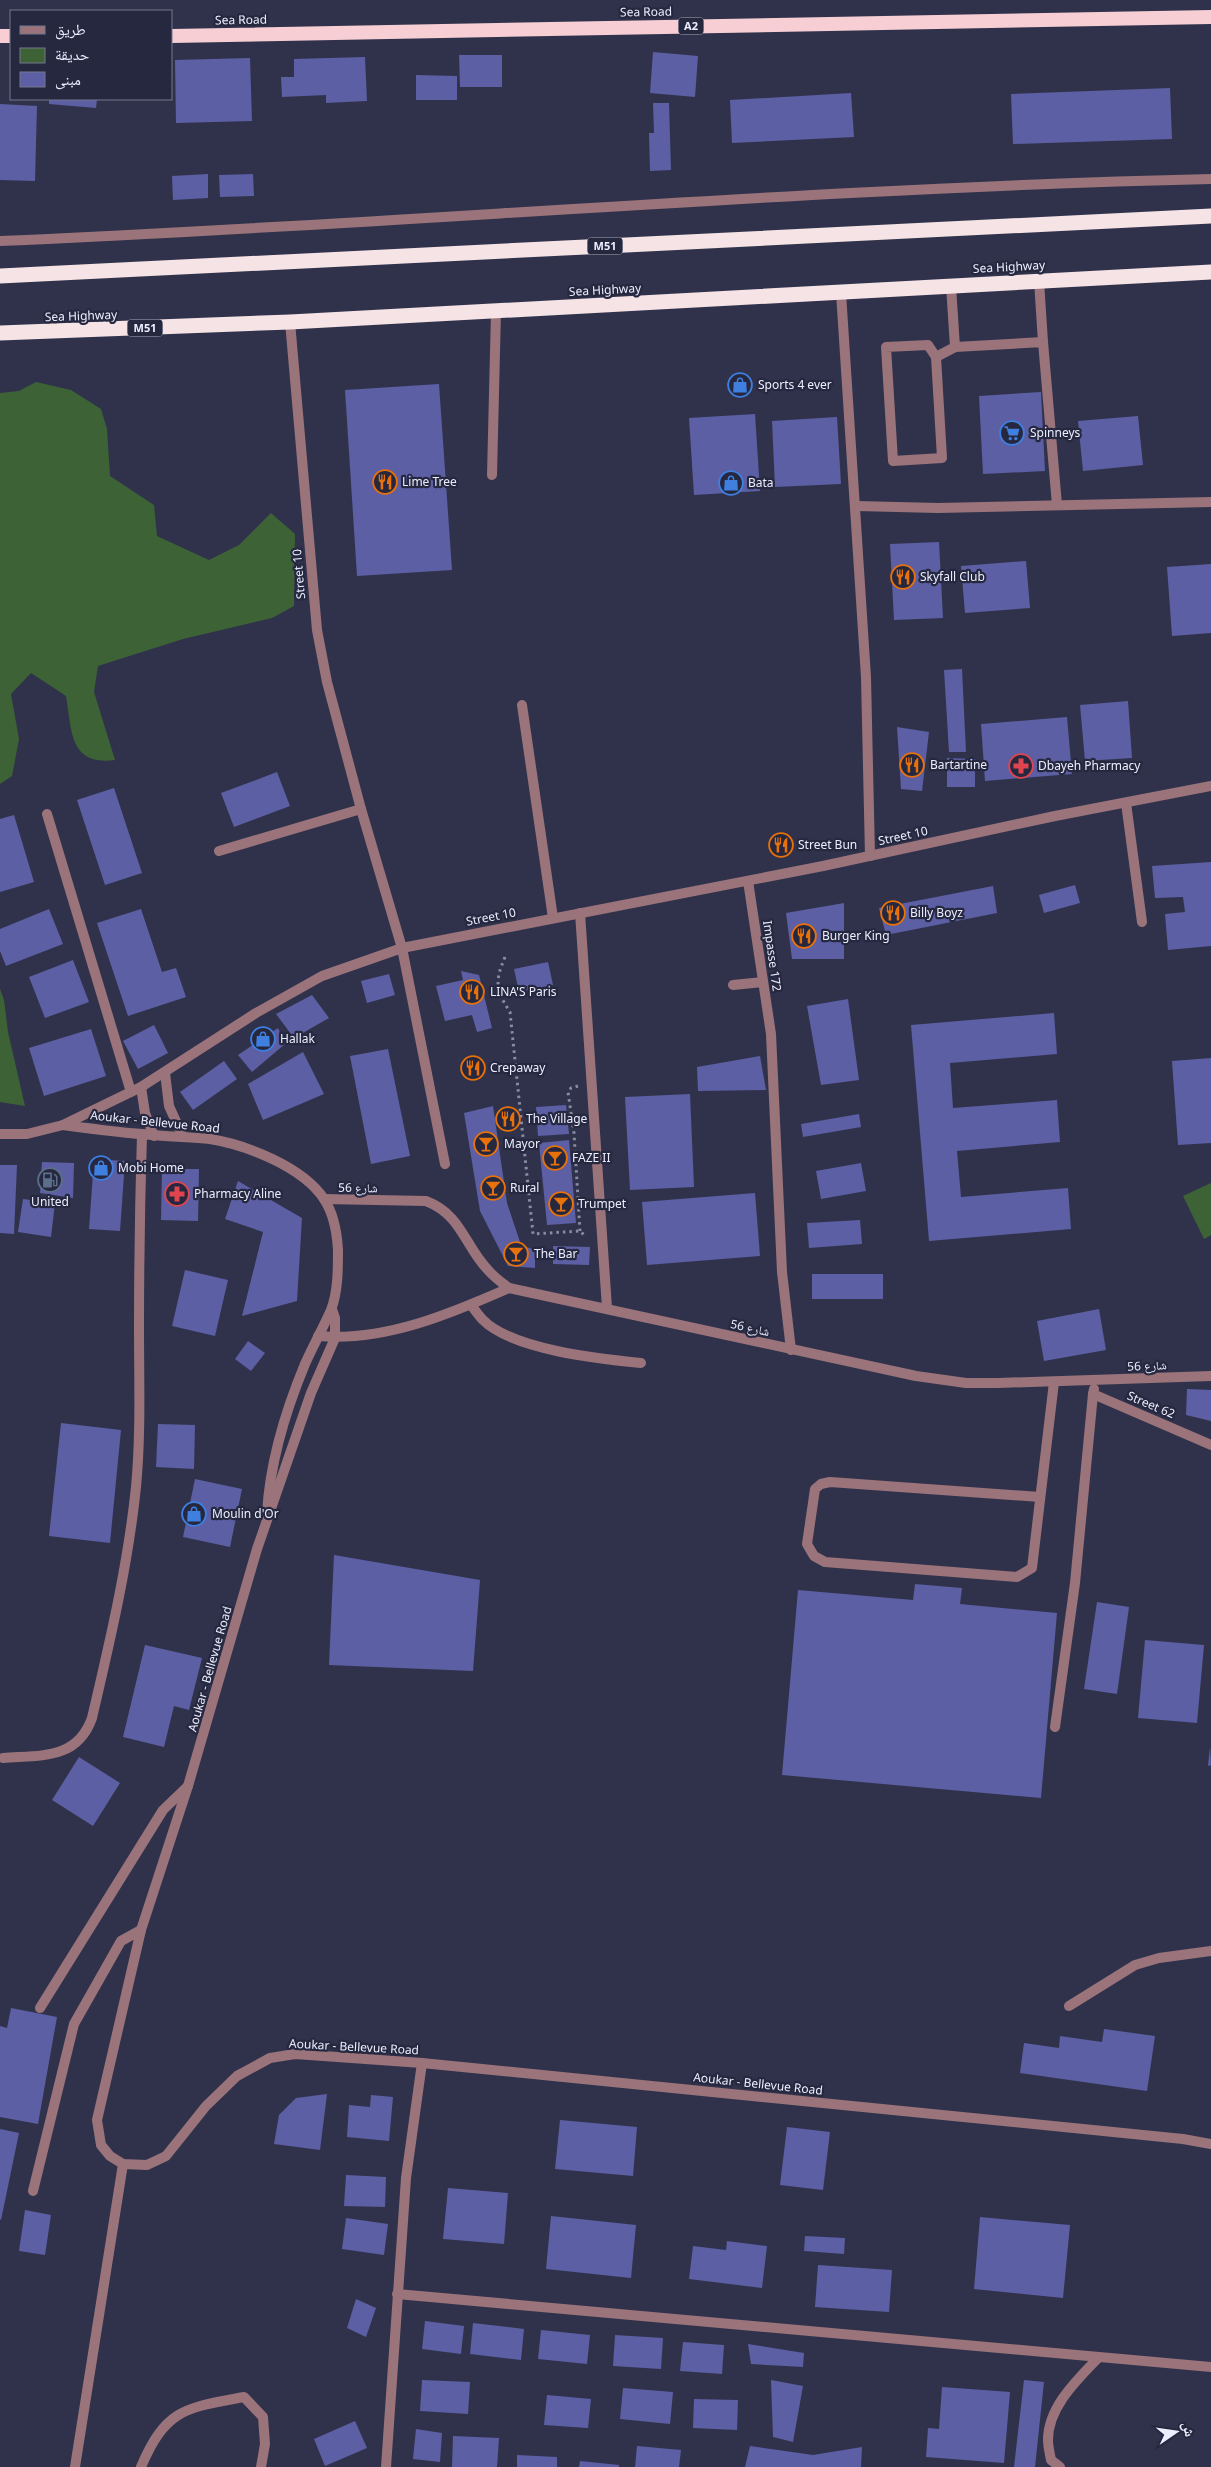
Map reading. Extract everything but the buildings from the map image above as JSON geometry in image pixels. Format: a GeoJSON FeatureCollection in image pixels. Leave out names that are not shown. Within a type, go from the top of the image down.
{"type":"FeatureCollection","features":[{"type":"Feature","properties":{"kind":"highway","name":"Sea Road"},"geometry":{"type":"LineString","coordinates":[[172,36],[1211,18]]}},
{"type":"Feature","properties":{"kind":"highway","name":"M51"},"geometry":{"type":"LineString","coordinates":[[0,276],[1211,216]]}},
{"type":"Feature","properties":{"kind":"highway","name":"Sea Highway"},"geometry":{"type":"LineString","coordinates":[[0,333],[290,322],[1211,272]]}},
{"type":"Feature","properties":{"kind":"street"},"geometry":{"type":"LineString","coordinates":[[0,241],[206,232],[533,210],[1079,182],[1211,179]]}},
{"type":"Feature","properties":{"kind":"street"},"geometry":{"type":"LineString","coordinates":[[1039,281],[1057,505]]}},
{"type":"Feature","properties":{"kind":"street"},"geometry":{"type":"LineString","coordinates":[[950,286],[955,347]]}},
{"type":"Feature","properties":{"kind":"street"},"geometry":{"type":"LineString","coordinates":[[841,293],[866,677],[870,856]]}},
{"type":"Feature","properties":{"kind":"street"},"geometry":{"type":"LineString","coordinates":[[492,474],[496,311]]}},
{"type":"Feature","properties":{"kind":"street","name":"Street 10"},"geometry":{"type":"LineString","coordinates":[[290,322],[317,630],[327,682],[361,809],[402,948],[748,881],[1211,786]]}},
{"type":"Feature","properties":{"kind":"street"},"geometry":{"type":"LineString","coordinates":[[936,357],[955,347],[1043,342]]}},
{"type":"Feature","properties":{"kind":"street"},"geometry":{"type":"LineString","coordinates":[[928,345],[936,357],[942,458],[893,461],[886,347],[928,345]]}},
{"type":"Feature","properties":{"kind":"street"},"geometry":{"type":"LineString","coordinates":[[856,506],[938,508],[1211,502]]}},
{"type":"Feature","properties":{"kind":"street"},"geometry":{"type":"LineString","coordinates":[[522,705],[553,918]]}},
{"type":"Feature","properties":{"kind":"street"},"geometry":{"type":"LineString","coordinates":[[1126,803],[1142,922]]}},
{"type":"Feature","properties":{"kind":"street"},"geometry":{"type":"LineString","coordinates":[[219,851],[361,809]]}},
{"type":"Feature","properties":{"kind":"street"},"geometry":{"type":"LineString","coordinates":[[47,814],[131,1092]]}},
{"type":"Feature","properties":{"kind":"street","name":"Impasse 172"},"geometry":{"type":"LineString","coordinates":[[748,881],[771,1034],[782,1272],[792,1350]]}},
{"type":"Feature","properties":{"kind":"street"},"geometry":{"type":"LineString","coordinates":[[580,913],[607,1308]]}},
{"type":"Feature","properties":{"kind":"street"},"geometry":{"type":"LineString","coordinates":[[0,1134],[27,1134],[63,1125],[141,1087],[256,1013],[322,976],[402,948],[445,1164]]}},
{"type":"Feature","properties":{"kind":"street"},"geometry":{"type":"LineString","coordinates":[[733,985],[763,982]]}},
{"type":"Feature","properties":{"kind":"street"},"geometry":{"type":"LineString","coordinates":[[164,1073],[169,1106],[183,1138]]}},
{"type":"Feature","properties":{"kind":"street"},"geometry":{"type":"LineString","coordinates":[[141,1087],[145,1113],[154,1136]]}},
{"type":"Feature","properties":{"kind":"street","name":"Aoukar - Bellevue Road"},"geometry":{"type":"LineString","coordinates":[[63,1125],[154,1136],[210,1139],[262,1154],[286,1166],[308,1182],[324,1199],[334,1221],[337,1243],[338,1265],[332,1308],[295,1390],[277,1447],[270,1484],[266,1522]]}},
{"type":"Feature","properties":{"kind":"street"},"geometry":{"type":"LineString","coordinates":[[3,1758],[57,1754],[70,1749],[78,1742],[89,1728],[113,1631],[127,1555],[136,1487],[139,1414],[139,1246],[142,1134]]}},
{"type":"Feature","properties":{"kind":"street","name":"شارع 56"},"geometry":{"type":"LineString","coordinates":[[324,1199],[426,1201],[439,1206],[452,1217],[488,1270],[509,1288],[916,1376],[966,1382],[1054,1382],[1211,1376]]}},
{"type":"Feature","properties":{"kind":"street"},"geometry":{"type":"LineString","coordinates":[[318,1336],[335,1338],[401,1328],[471,1305],[509,1288]]}},
{"type":"Feature","properties":{"kind":"street"},"geometry":{"type":"LineString","coordinates":[[471,1305],[484,1321],[499,1331],[528,1343],[566,1353],[641,1363]]}},
{"type":"Feature","properties":{"kind":"street","name":"Aoukar - Bellevue Road"},"geometry":{"type":"LineString","coordinates":[[332,1308],[335,1318],[335,1338],[311,1393],[266,1522],[188,1786],[141,1930],[97,2120],[101,2145],[110,2156],[123,2164],[147,2165],[163,2158],[225,2086],[250,2067],[270,2058],[295,2054],[422,2063],[1211,2144]]}},
{"type":"Feature","properties":{"kind":"street"},"geometry":{"type":"LineString","coordinates":[[1055,1727],[1075,1583],[1095,1380]]}},
{"type":"Feature","properties":{"kind":"street"},"geometry":{"type":"LineString","coordinates":[[1040,1497],[830,1482],[821,1484],[815,1490],[807,1544],[814,1556],[825,1562],[1016,1577],[1032,1568],[1054,1382]]}},
{"type":"Feature","properties":{"kind":"street","name":"Street 62"},"geometry":{"type":"LineString","coordinates":[[1093,1394],[1211,1445]]}},
{"type":"Feature","properties":{"kind":"street"},"geometry":{"type":"LineString","coordinates":[[40,2008],[158,1816],[188,1786]]}},
{"type":"Feature","properties":{"kind":"street"},"geometry":{"type":"LineString","coordinates":[[33,2191],[74,2024],[121,1941],[141,1930]]}},
{"type":"Feature","properties":{"kind":"street"},"geometry":{"type":"LineString","coordinates":[[1069,2006],[1135,1966],[1159,1958],[1211,1951]]}},
{"type":"Feature","properties":{"kind":"street"},"geometry":{"type":"LineString","coordinates":[[386,2467],[406,2178],[422,2063]]}},
{"type":"Feature","properties":{"kind":"street"},"geometry":{"type":"LineString","coordinates":[[74,2467],[123,2164]]}},
{"type":"Feature","properties":{"kind":"street"},"geometry":{"type":"LineString","coordinates":[[397,2294],[1211,2367]]}},
{"type":"Feature","properties":{"kind":"street"},"geometry":{"type":"LineString","coordinates":[[1060,2467],[1051,2460],[1048,2440],[1053,2418],[1068,2390],[1098,2358]]}},
{"type":"Feature","properties":{"kind":"street"},"geometry":{"type":"LineString","coordinates":[[141,2467],[149,2448],[167,2423],[182,2412],[244,2397],[263,2417],[265,2444],[261,2467]]}},
{"type":"Feature","properties":{"kind":"path"},"geometry":{"type":"LineString","coordinates":[[505,957],[497,977],[503,1000],[510,1012],[533,1234],[580,1231]]}},
{"type":"Feature","properties":{"kind":"path"},"geometry":{"type":"LineString","coordinates":[[591,1085],[571,1088],[568,1092],[574,1133],[580,1231],[591,1243]]}},
{"type":"Feature","properties":{"kind":"green space"},"geometry":{"type":"Polygon","coordinates":[[[36,382],[71,390],[101,409],[107,429],[110,476],[154,505],[157,536],[209,560],[239,545],[271,513],[295,534],[294,606],[272,618],[183,639],[98,666],[94,692],[115,760],[100,760],[89,757],[81,752],[72,733],[66,696],[31,673],[11,694],[19,739],[12,776],[0,784],[0,393],[19,391],[36,382]]]}},
{"type":"Feature","properties":{"kind":"green space"},"geometry":{"type":"Polygon","coordinates":[[[0,989],[4,1000],[8,1032],[25,1106],[0,1102],[0,989]]]}},
{"type":"Feature","properties":{"kind":"green space"},"geometry":{"type":"Polygon","coordinates":[[[1211,1183],[1211,1235],[1204,1239],[1183,1196],[1211,1183]]]}},
{"type":"Feature","properties":{"kind":"place","name":"Sports 4 ever"},"geometry":{"type":"Point","coordinates":[740,385]}},
{"type":"Feature","properties":{"kind":"place","name":"Spinneys"},"geometry":{"type":"Point","coordinates":[1012,433]}},
{"type":"Feature","properties":{"kind":"place","name":"Lime Tree"},"geometry":{"type":"Point","coordinates":[385,482]}},
{"type":"Feature","properties":{"kind":"place","name":"Bata"},"geometry":{"type":"Point","coordinates":[731,483]}},
{"type":"Feature","properties":{"kind":"place","name":"Skyfall Club"},"geometry":{"type":"Point","coordinates":[903,577]}},
{"type":"Feature","properties":{"kind":"place","name":"Bartartine"},"geometry":{"type":"Point","coordinates":[912,765]}},
{"type":"Feature","properties":{"kind":"place","name":"Dbayeh Pharmacy"},"geometry":{"type":"Point","coordinates":[1021,766]}},
{"type":"Feature","properties":{"kind":"place","name":"Street Bun"},"geometry":{"type":"Point","coordinates":[781,845]}},
{"type":"Feature","properties":{"kind":"place","name":"Billy Boyz"},"geometry":{"type":"Point","coordinates":[893,913]}},
{"type":"Feature","properties":{"kind":"place","name":"Burger King"},"geometry":{"type":"Point","coordinates":[804,936]}},
{"type":"Feature","properties":{"kind":"place","name":"LINA'S Paris"},"geometry":{"type":"Point","coordinates":[472,992]}},
{"type":"Feature","properties":{"kind":"place","name":"Hallak"},"geometry":{"type":"Point","coordinates":[263,1039]}},
{"type":"Feature","properties":{"kind":"place","name":"Crepaway"},"geometry":{"type":"Point","coordinates":[473,1068]}},
{"type":"Feature","properties":{"kind":"place","name":"The Village"},"geometry":{"type":"Point","coordinates":[508,1119]}},
{"type":"Feature","properties":{"kind":"place","name":"Mayor"},"geometry":{"type":"Point","coordinates":[486,1144]}},
{"type":"Feature","properties":{"kind":"place","name":"FAZE II"},"geometry":{"type":"Point","coordinates":[555,1158]}},
{"type":"Feature","properties":{"kind":"place","name":"Mobi Home"},"geometry":{"type":"Point","coordinates":[101,1168]}},
{"type":"Feature","properties":{"kind":"place","name":"United"},"geometry":{"type":"Point","coordinates":[50,1180]}},
{"type":"Feature","properties":{"kind":"place","name":"Rural"},"geometry":{"type":"Point","coordinates":[493,1188]}},
{"type":"Feature","properties":{"kind":"place","name":"Pharmacy Aline"},"geometry":{"type":"Point","coordinates":[177,1194]}},
{"type":"Feature","properties":{"kind":"place","name":"Trumpet"},"geometry":{"type":"Point","coordinates":[561,1204]}},
{"type":"Feature","properties":{"kind":"place","name":"The Bar"},"geometry":{"type":"Point","coordinates":[516,1254]}},
{"type":"Feature","properties":{"kind":"place","name":"Moulin d'Or"},"geometry":{"type":"Point","coordinates":[194,1514]}}]}
